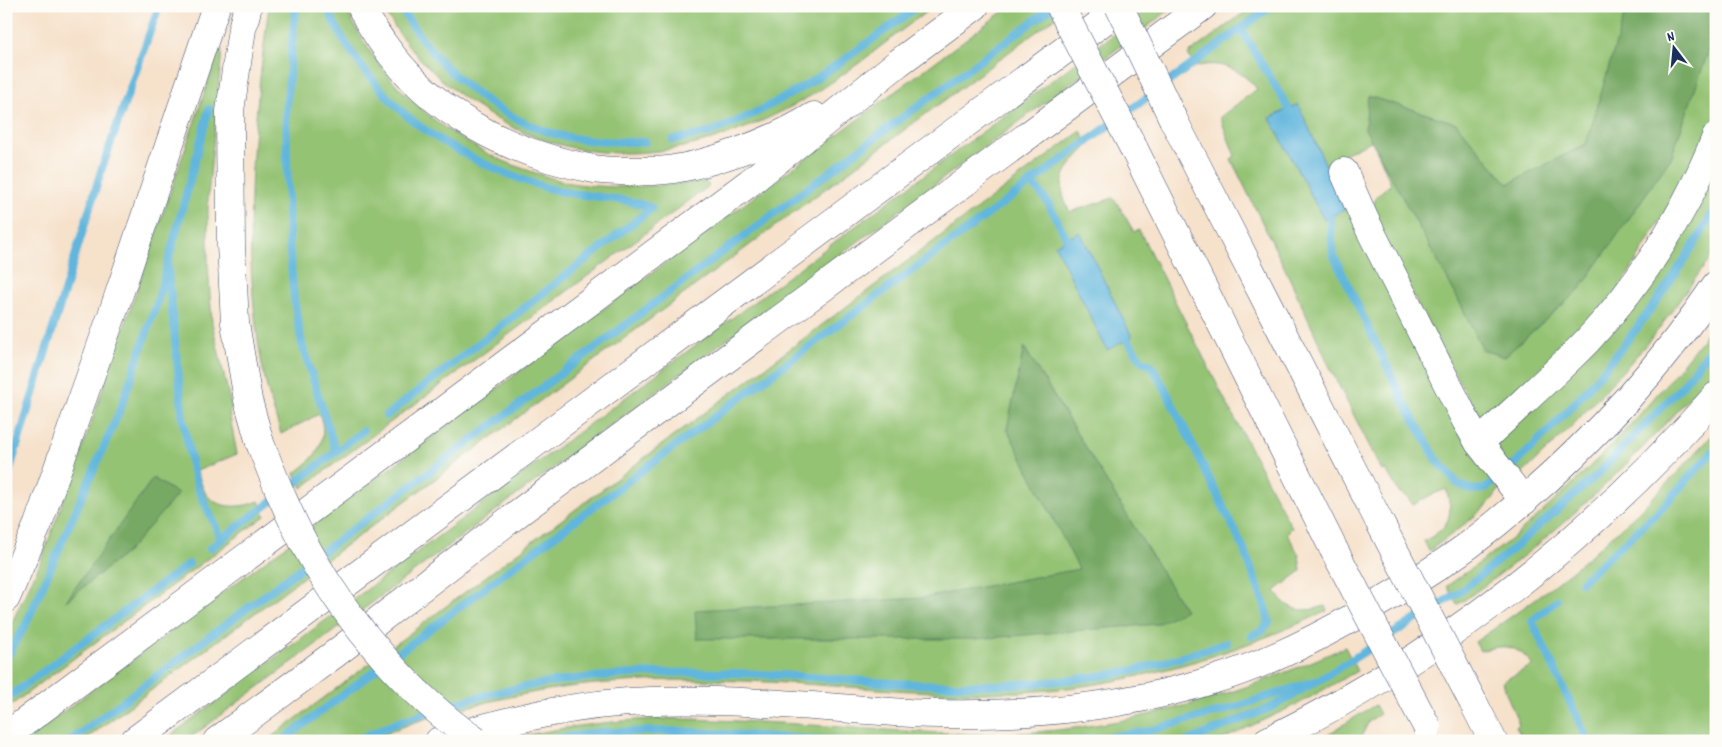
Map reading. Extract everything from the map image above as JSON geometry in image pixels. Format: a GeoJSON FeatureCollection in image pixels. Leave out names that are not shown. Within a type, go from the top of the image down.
{"type":"FeatureCollection","features":[{"type":"Feature","properties":{"kind":"main road"},"geometry":{"type":"LineString","coordinates":[[6,598],[38,524],[115,305],[216,6]]}},
{"type":"Feature","properties":{"kind":"main road"},"geometry":{"type":"LineString","coordinates":[[248,6],[242,29],[230,111],[230,245],[235,323],[248,400],[260,443],[297,529],[310,555],[335,593],[386,659],[438,712],[476,741]]}},
{"type":"Feature","properties":{"kind":"main road"},"geometry":{"type":"LineString","coordinates":[[361,6],[366,19],[393,58],[426,92],[461,119],[500,141],[549,158],[596,170],[656,171],[702,163],[749,147],[804,122],[898,63]]}},
{"type":"Feature","properties":{"kind":"main road"},"geometry":{"type":"LineString","coordinates":[[6,736],[749,183],[898,63],[975,6]]}},
{"type":"Feature","properties":{"kind":"main road"},"geometry":{"type":"LineString","coordinates":[[1060,6],[1133,147],[1333,548],[1431,734]]}},
{"type":"Feature","properties":{"kind":"main road"},"geometry":{"type":"LineString","coordinates":[[1119,6],[1173,119],[1493,741]]}},
{"type":"Feature","properties":{"kind":"main road"},"geometry":{"type":"LineString","coordinates":[[134,741],[1124,6]]}},
{"type":"Feature","properties":{"kind":"main road"},"geometry":{"type":"LineString","coordinates":[[217,741],[336,653],[521,511],[1203,6]]}},
{"type":"Feature","properties":{"kind":"main road"},"geometry":{"type":"LineString","coordinates":[[1479,443],[1586,342],[1622,300],[1662,243],[1692,188],[1716,137]]}},
{"type":"Feature","properties":{"kind":"main road"},"geometry":{"type":"LineString","coordinates":[[1344,172],[1365,220],[1466,421],[1479,443],[1524,501]]}},
{"type":"Feature","properties":{"kind":"main road"},"geometry":{"type":"LineString","coordinates":[[440,741],[480,728],[560,710],[648,701],[742,702],[910,713],[972,714],[1046,711],[1116,703],[1146,697],[1188,687],[1244,670],[1332,630],[1434,568],[1468,545],[1524,501],[1570,458],[1631,394],[1679,335],[1716,285]]}},
{"type":"Feature","properties":{"kind":"main road"},"geometry":{"type":"LineString","coordinates":[[1267,741],[1366,689],[1479,615],[1539,569],[1601,514],[1679,438],[1716,396]]}},
{"type":"Feature","properties":{"kind":"green space"},"geometry":{"type":"Polygon","coordinates":[[[269,6],[345,6],[360,35],[398,87],[421,109],[447,129],[503,161],[566,182],[593,186],[658,186],[706,182],[709,186],[302,488],[295,473],[315,455],[319,448],[323,432],[322,423],[319,414],[281,434],[262,365],[255,320],[250,230],[251,186],[258,96],[269,6]]]}},
{"type":"Feature","properties":{"kind":"green space"},"geometry":{"type":"Polygon","coordinates":[[[382,6],[934,6],[831,83],[774,115],[735,132],[695,144],[655,151],[614,153],[574,148],[533,136],[493,117],[460,95],[416,55],[382,6]]]}},
{"type":"Feature","properties":{"kind":"green space"},"geometry":{"type":"Polygon","coordinates":[[[1010,6],[1071,6],[83,741],[24,741],[1010,6]]]}},
{"type":"Feature","properties":{"kind":"green space"},"geometry":{"type":"Polygon","coordinates":[[[1152,6],[1175,6],[186,741],[163,741],[1152,6]]]}},
{"type":"Feature","properties":{"kind":"green space"},"geometry":{"type":"Polygon","coordinates":[[[1253,6],[1716,6],[1716,115],[1701,151],[1616,295],[1491,418],[1480,420],[1371,218],[1376,198],[1391,184],[1373,140],[1329,161],[1358,224],[1497,482],[1498,490],[1494,497],[1467,522],[1429,551],[1424,541],[1439,532],[1447,521],[1449,514],[1449,498],[1446,489],[1413,505],[1408,498],[1399,492],[1386,470],[1382,471],[1333,374],[1289,277],[1231,159],[1235,156],[1220,117],[1257,89],[1244,76],[1229,68],[1213,65],[1195,67],[1188,54],[1253,6]]]}},
{"type":"Feature","properties":{"kind":"green space"},"geometry":{"type":"Polygon","coordinates":[[[1627,6],[1716,6],[1716,29],[1671,158],[1580,289],[1504,357],[1483,350],[1456,295],[1365,129],[1368,96],[1456,123],[1508,184],[1586,144],[1627,6]]]}},
{"type":"Feature","properties":{"kind":"green space"},"geometry":{"type":"Polygon","coordinates":[[[219,50],[222,50],[208,196],[208,265],[212,323],[232,410],[229,412],[237,454],[197,471],[206,494],[217,503],[238,506],[259,501],[265,516],[6,709],[6,635],[41,561],[84,444],[219,50]]]}},
{"type":"Feature","properties":{"kind":"green space"},"geometry":{"type":"Polygon","coordinates":[[[1081,131],[1088,146],[1068,168],[1062,183],[1065,201],[1070,212],[1113,198],[1134,232],[1139,230],[1292,528],[1287,533],[1299,555],[1301,571],[1275,591],[1291,607],[1310,610],[1325,606],[1327,611],[1253,642],[1215,655],[1138,676],[1099,684],[1059,689],[957,693],[723,680],[608,683],[542,691],[477,704],[415,722],[364,741],[266,741],[1081,131]]]}},
{"type":"Feature","properties":{"kind":"green space"},"geometry":{"type":"Polygon","coordinates":[[[1716,158],[1716,250],[1658,330],[1571,427],[1521,475],[1506,467],[1496,442],[1592,347],[1716,158]]]}},
{"type":"Feature","properties":{"kind":"green space"},"geometry":{"type":"Polygon","coordinates":[[[1716,321],[1716,366],[1657,433],[1562,524],[1457,605],[1447,586],[1519,532],[1580,477],[1651,402],[1716,321]]]}},
{"type":"Feature","properties":{"kind":"green space"},"geometry":{"type":"Polygon","coordinates":[[[1024,347],[1185,610],[1157,624],[976,639],[697,639],[695,610],[922,598],[1079,569],[1007,429],[1024,347]]]}},
{"type":"Feature","properties":{"kind":"green space"},"geometry":{"type":"Polygon","coordinates":[[[1716,431],[1716,741],[1524,741],[1516,727],[1519,724],[1503,681],[1533,665],[1515,649],[1496,647],[1480,651],[1475,642],[1514,615],[1589,556],[1637,513],[1716,431]]]}},
{"type":"Feature","properties":{"kind":"green space"},"geometry":{"type":"Polygon","coordinates":[[[153,478],[178,494],[128,551],[66,601],[153,478]]]}},
{"type":"Feature","properties":{"kind":"green space"},"geometry":{"type":"Polygon","coordinates":[[[1345,647],[1357,671],[1300,703],[1219,741],[603,741],[587,738],[577,741],[501,741],[577,726],[665,719],[768,722],[983,734],[1076,728],[1168,710],[1214,697],[1258,683],[1345,647]]]}},
{"type":"Feature","properties":{"kind":"green space"},"geometry":{"type":"Polygon","coordinates":[[[1375,705],[1380,714],[1369,721],[1359,741],[1317,741],[1375,705]]]}},
{"type":"Feature","properties":{"kind":"water"},"geometry":{"type":"Polygon","coordinates":[[[1298,104],[1346,209],[1324,220],[1270,118],[1298,104]]]}},
{"type":"Feature","properties":{"kind":"water"},"geometry":{"type":"Polygon","coordinates":[[[1080,232],[1132,337],[1107,350],[1055,245],[1080,232]]]}},
{"type":"Feature","properties":{"kind":"waterway"},"geometry":{"type":"LineString","coordinates":[[6,482],[102,168],[159,6]]}},
{"type":"Feature","properties":{"kind":"waterway"},"geometry":{"type":"LineString","coordinates":[[296,6],[286,112],[289,243],[294,299],[302,344],[336,452]]}},
{"type":"Feature","properties":{"kind":"waterway"},"geometry":{"type":"LineString","coordinates":[[327,6],[343,39],[355,57],[396,106],[425,130],[455,149],[507,174],[542,187],[628,201],[652,208],[386,416]]}},
{"type":"Feature","properties":{"kind":"waterway"},"geometry":{"type":"LineString","coordinates":[[400,6],[414,28],[448,69],[468,87],[513,117],[537,128],[572,138],[593,141],[645,142]]}},
{"type":"Feature","properties":{"kind":"waterway"},"geometry":{"type":"LineString","coordinates":[[673,140],[710,132],[766,108],[844,60],[918,6]]}},
{"type":"Feature","properties":{"kind":"waterway"},"geometry":{"type":"LineString","coordinates":[[70,741],[1054,6]]}},
{"type":"Feature","properties":{"kind":"waterway"},"geometry":{"type":"LineString","coordinates":[[282,741],[775,372],[1272,6]]}},
{"type":"Feature","properties":{"kind":"waterway"},"geometry":{"type":"LineString","coordinates":[[1241,29],[1289,109]]}},
{"type":"Feature","properties":{"kind":"waterway"},"geometry":{"type":"LineString","coordinates":[[6,659],[26,624],[120,410],[157,303],[209,109]]}},
{"type":"Feature","properties":{"kind":"waterway"},"geometry":{"type":"LineString","coordinates":[[1031,182],[1047,201],[1067,239]]}},
{"type":"Feature","properties":{"kind":"waterway"},"geometry":{"type":"LineString","coordinates":[[1513,466],[1572,406],[1635,330],[1664,291],[1716,208]]}},
{"type":"Feature","properties":{"kind":"waterway"},"geometry":{"type":"LineString","coordinates":[[1330,217],[1333,254],[1405,404],[1437,460],[1458,484],[1472,490],[1484,489],[1493,483]]}},
{"type":"Feature","properties":{"kind":"waterway"},"geometry":{"type":"LineString","coordinates":[[168,270],[183,419],[192,466],[199,491],[222,540]]}},
{"type":"Feature","properties":{"kind":"waterway"},"geometry":{"type":"LineString","coordinates":[[1127,339],[1142,361],[1151,365],[1165,389],[1243,547],[1269,622],[1263,630],[1251,636]]}},
{"type":"Feature","properties":{"kind":"waterway"},"geometry":{"type":"LineString","coordinates":[[1321,679],[1461,591],[1508,553],[1597,475],[1682,386],[1716,342]]}},
{"type":"Feature","properties":{"kind":"waterway"},"geometry":{"type":"LineString","coordinates":[[285,491],[363,431]]}},
{"type":"Feature","properties":{"kind":"waterway"},"geometry":{"type":"LineString","coordinates":[[1581,582],[1661,509],[1716,448]]}},
{"type":"Feature","properties":{"kind":"waterway"},"geometry":{"type":"LineString","coordinates":[[210,548],[276,498]]}},
{"type":"Feature","properties":{"kind":"waterway"},"geometry":{"type":"LineString","coordinates":[[6,699],[189,564]]}},
{"type":"Feature","properties":{"kind":"waterway"},"geometry":{"type":"LineString","coordinates":[[1557,600],[1532,621],[1588,741]]}},
{"type":"Feature","properties":{"kind":"waterway"},"geometry":{"type":"LineString","coordinates":[[444,707],[484,695],[526,686],[567,680],[651,673],[736,673],[928,685],[996,685],[1043,682],[1089,678],[1135,670],[1227,643]]}},
{"type":"Feature","properties":{"kind":"waterway"},"geometry":{"type":"LineString","coordinates":[[1078,741],[1144,732],[1227,710],[1321,679],[1272,707],[1188,741]]}},
{"type":"Feature","properties":{"kind":"waterway"},"geometry":{"type":"LineString","coordinates":[[353,741],[431,711]]}},
{"type":"Feature","properties":{"kind":"waterway"},"geometry":{"type":"LineString","coordinates":[[539,741],[602,732],[679,731],[839,741]]}},
{"type":"Feature","properties":{"kind":"waterway"},"geometry":{"type":"LineString","coordinates":[[602,732],[613,741]]}}]}
